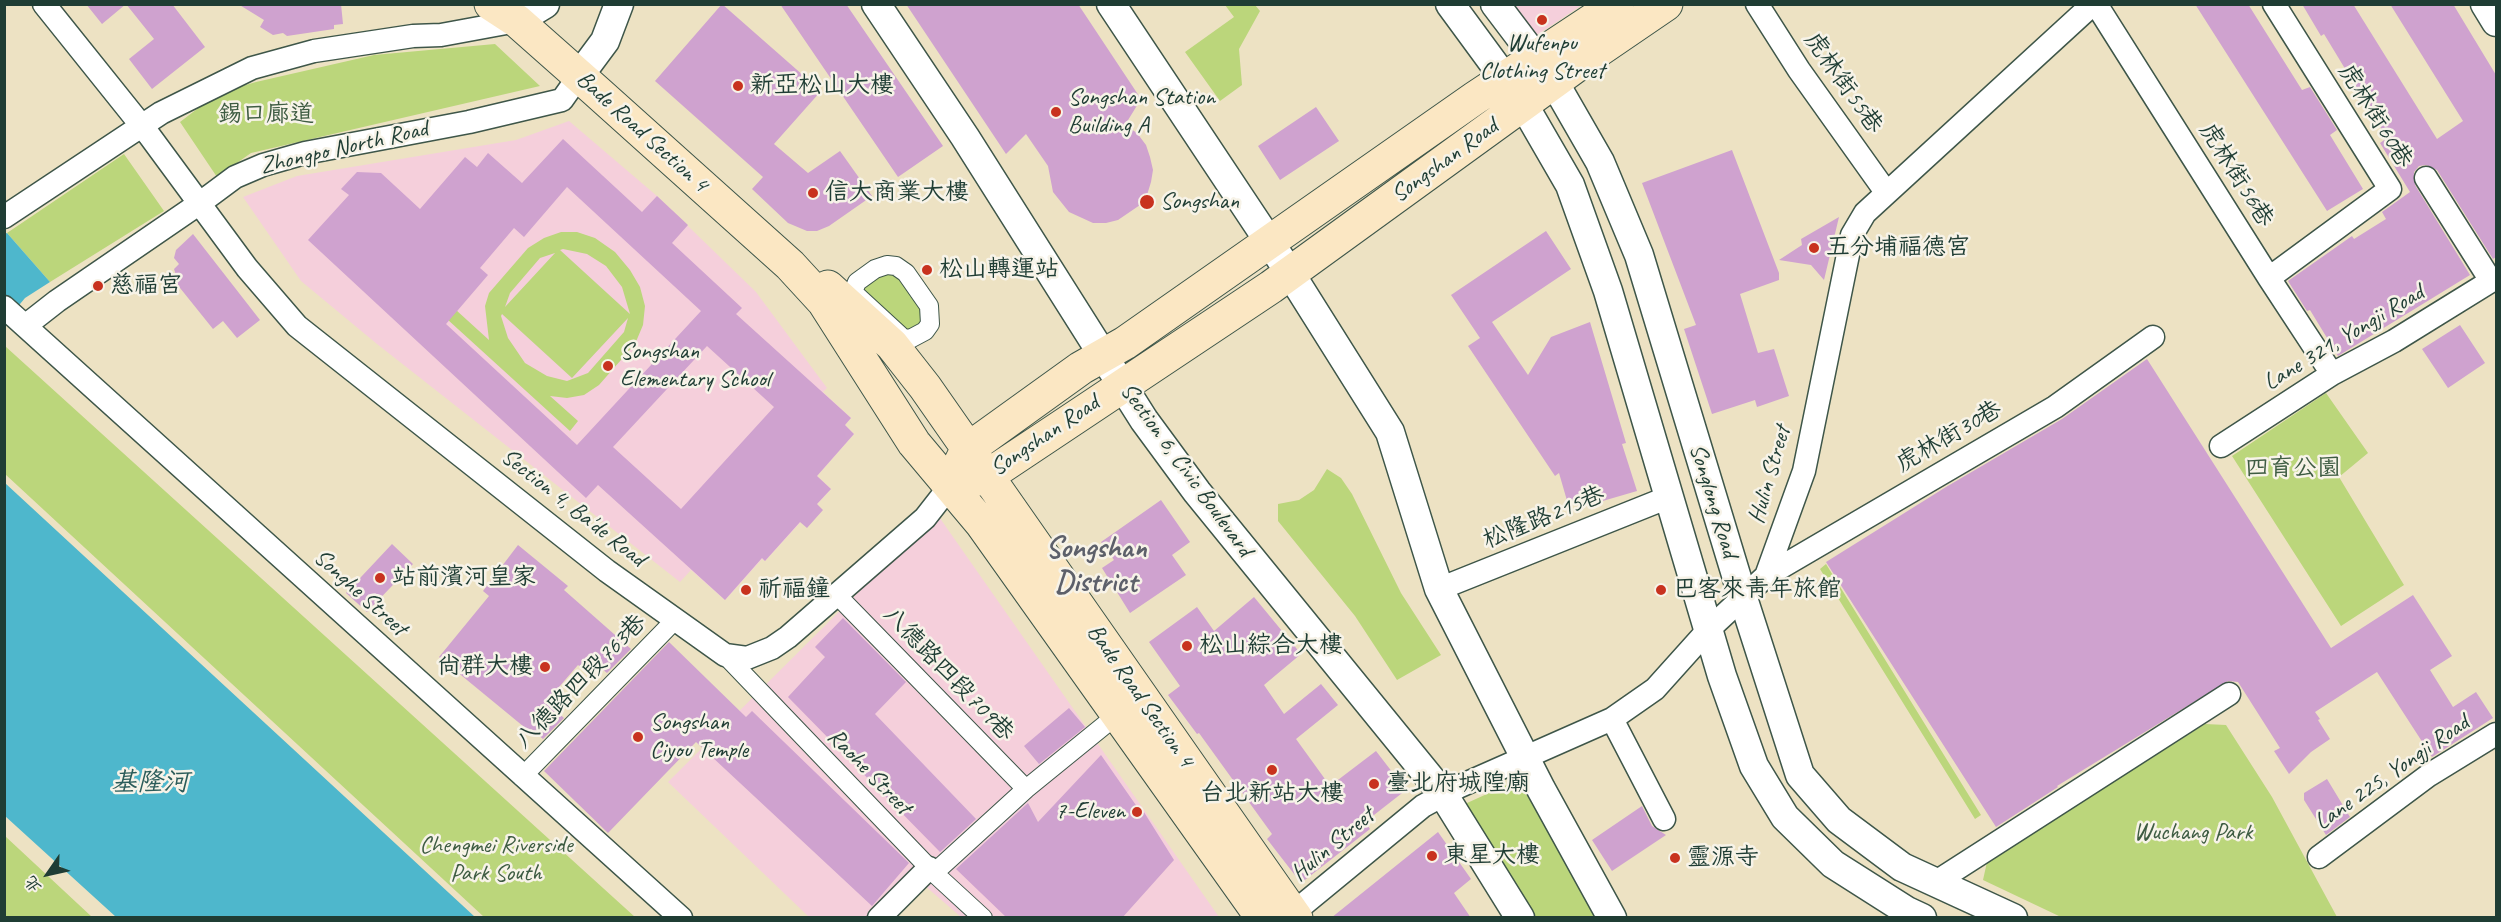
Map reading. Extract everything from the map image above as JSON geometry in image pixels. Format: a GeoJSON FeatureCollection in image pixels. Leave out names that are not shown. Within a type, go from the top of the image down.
{"type":"FeatureCollection","features":[{"type":"Feature","properties":{"kind":"main road","name":"Songshan Road"},"geometry":{"type":"LineString","coordinates":[[1545,71],[1617,4]]}},
{"type":"Feature","properties":{"kind":"main road","name":"Songshan Road"},"geometry":{"type":"LineString","coordinates":[[950,486],[986,477],[1290,273],[1515,91],[1545,71],[1666,4]]}},
{"type":"Feature","properties":{"kind":"main road","name":"Bade Road Section 4"},"geometry":{"type":"LineString","coordinates":[[504,13],[579,76],[790,265],[824,302],[914,443],[982,524],[1256,909],[1260,918]]}},
{"type":"Feature","properties":{"kind":"main road","name":"Songshan Road"},"geometry":{"type":"LineString","coordinates":[[950,486],[967,450],[1081,368],[1125,343],[1475,98],[1515,91]]}},
{"type":"Feature","properties":{"kind":"main road","name":"Bade Road Section 4"},"geometry":{"type":"LineString","coordinates":[[790,265],[829,287],[892,345],[925,387],[1291,916]]}},
{"type":"Feature","properties":{"kind":"street","name":"Section 4, Ba'de Road"},"geometry":{"type":"LineString","coordinates":[[45,4],[196,197],[247,268],[297,326],[607,571],[674,621],[725,655]]}},
{"type":"Feature","properties":{"kind":"street"},"geometry":{"type":"LineString","coordinates":[[4,217],[145,132],[161,113],[252,68],[314,51],[413,36],[441,35],[504,13],[545,4]]}},
{"type":"Feature","properties":{"kind":"street","name":"Zhongpo North Road"},"geometry":{"type":"LineString","coordinates":[[16,317],[57,301],[196,197],[263,165],[305,153],[469,122],[562,100],[604,41],[619,4]]}},
{"type":"Feature","properties":{"kind":"street","name":"Section 6, Civic Boulevard"},"geometry":{"type":"LineString","coordinates":[[876,4],[965,137],[1122,385],[1197,492],[1443,794],[1520,918]]}},
{"type":"Feature","properties":{"kind":"street"},"geometry":{"type":"LineString","coordinates":[[1111,4],[1290,273],[1390,432],[1439,589],[1541,789],[1612,918]]}},
{"type":"Feature","properties":{"kind":"street","name":"Songlong Road"},"geometry":{"type":"LineString","coordinates":[[1450,4],[1515,91],[1570,184],[1608,291],[1708,630],[1754,766],[1785,817],[1833,864],[1922,918]]}},
{"type":"Feature","properties":{"kind":"street","name":"Songlong Road"},"geometry":{"type":"LineString","coordinates":[[1496,4],[1545,71],[1600,162],[1639,255],[1743,598],[1800,774],[1839,820],[1902,867],[2013,918]]}},
{"type":"Feature","properties":{"kind":"street","name":"虎林街55巷"},"geometry":{"type":"LineString","coordinates":[[1757,4],[1799,70],[1886,192]]}},
{"type":"Feature","properties":{"kind":"street","name":"Hulin Street"},"geometry":{"type":"LineString","coordinates":[[1291,916],[1423,806],[1443,794],[1612,719],[1655,689],[1708,630],[1766,576],[1804,471],[1852,235],[1865,213],[1886,192],[2095,4]]}},
{"type":"Feature","properties":{"kind":"street","name":"虎林街56巷"},"geometry":{"type":"LineString","coordinates":[[2095,4],[2332,374]]}},
{"type":"Feature","properties":{"kind":"street","name":"虎林街60巷"},"geometry":{"type":"LineString","coordinates":[[2269,278],[2390,189],[2274,4]]}},
{"type":"Feature","properties":{"kind":"street"},"geometry":{"type":"LineString","coordinates":[[2485,4],[2496,22]]}},
{"type":"Feature","properties":{"kind":"street"},"geometry":{"type":"LineString","coordinates":[[2426,178],[2494,280]]}},
{"type":"Feature","properties":{"kind":"street"},"geometry":{"type":"LineString","coordinates":[[887,265],[896,266],[906,273],[929,306],[931,315],[925,331],[910,339],[903,338],[853,292],[857,282],[875,269],[887,265]]}},
{"type":"Feature","properties":{"kind":"street","name":"Lane 321, Yongji Road"},"geometry":{"type":"LineString","coordinates":[[2221,446],[2332,374],[2394,341],[2494,280]]}},
{"type":"Feature","properties":{"kind":"street","name":"Songhe Street"},"geometry":{"type":"LineString","coordinates":[[16,317],[522,777],[681,918]]}},
{"type":"Feature","properties":{"kind":"street","name":"虎林街30巷"},"geometry":{"type":"LineString","coordinates":[[1766,576],[2055,407],[2153,337]]}},
{"type":"Feature","properties":{"kind":"street"},"geometry":{"type":"LineString","coordinates":[[725,655],[747,658],[772,648],[925,518],[950,486]]}},
{"type":"Feature","properties":{"kind":"street","name":"松隆路215巷"},"geometry":{"type":"LineString","coordinates":[[1439,589],[1669,497]]}},
{"type":"Feature","properties":{"kind":"street","name":"八德路四段709巷"},"geometry":{"type":"LineString","coordinates":[[836,593],[1026,789]]}},
{"type":"Feature","properties":{"kind":"street","name":"八德路四段763巷"},"geometry":{"type":"LineString","coordinates":[[522,777],[674,621]]}},
{"type":"Feature","properties":{"kind":"street","name":"Raohe Street"},"geometry":{"type":"LineString","coordinates":[[725,655],[931,871],[982,918]]}},
{"type":"Feature","properties":{"kind":"street"},"geometry":{"type":"LineString","coordinates":[[1936,882],[2229,694]]}},
{"type":"Feature","properties":{"kind":"street"},"geometry":{"type":"LineString","coordinates":[[879,918],[1026,789],[1117,715]]}},
{"type":"Feature","properties":{"kind":"street"},"geometry":{"type":"LineString","coordinates":[[1612,719],[1664,819]]}},
{"type":"Feature","properties":{"kind":"street","name":"Lane 225, Yongji Road"},"geometry":{"type":"LineString","coordinates":[[2319,857],[2429,774],[2496,734]]}},
{"type":"Feature","properties":{"kind":"shaded area","name":"Wufenpu Clothing Street"},"geometry":{"type":"Polygon","coordinates":[[[1513,5],[1582,5],[1537,35],[1513,5]]]}},
{"type":"Feature","properties":{"kind":"shaded area","name":"Songshan Elementary School"},"geometry":{"type":"Polygon","coordinates":[[[569,121],[657,196],[756,292],[827,388],[823,392],[851,418],[845,425],[854,434],[817,476],[831,489],[765,561],[762,559],[725,600],[691,570],[680,582],[377,344],[301,281],[243,197],[297,176],[516,140],[569,121]]]}},
{"type":"Feature","properties":{"kind":"shaded area"},"geometry":{"type":"Polygon","coordinates":[[[937,514],[1219,917],[961,917],[917,879],[872,917],[809,917],[668,782],[937,514]]]}},
{"type":"Feature","properties":{"kind":"green space"},"geometry":{"type":"Polygon","coordinates":[[[1225,5],[1255,5],[1260,11],[1239,49],[1242,85],[1220,101],[1185,52],[1234,17],[1225,5]]]}},
{"type":"Feature","properties":{"kind":"green space","name":"錫口廊道"},"geometry":{"type":"Polygon","coordinates":[[[495,44],[540,86],[251,153],[217,177],[180,122],[218,93],[256,82],[374,55],[495,44]]]}},
{"type":"Feature","properties":{"kind":"green space"},"geometry":{"type":"Polygon","coordinates":[[[124,154],[164,211],[50,282],[7,233],[124,154]]]}},
{"type":"Feature","properties":{"kind":"green space"},"geometry":{"type":"Polygon","coordinates":[[[561,232],[577,232],[595,238],[615,252],[630,270],[640,287],[645,306],[643,325],[635,344],[599,385],[584,395],[567,398],[550,396],[578,421],[570,431],[425,299],[434,290],[489,340],[485,306],[489,293],[528,248],[544,238],[561,232]],[[560,250],[630,314],[622,287],[606,266],[587,254],[560,250]],[[555,253],[540,258],[510,293],[505,307],[555,253]],[[502,314],[508,338],[525,363],[547,376],[567,381],[588,373],[624,332],[628,318],[572,378],[502,314]]]}},
{"type":"Feature","properties":{"kind":"green space"},"geometry":{"type":"Polygon","coordinates":[[[887,272],[902,278],[924,309],[921,325],[912,330],[906,330],[865,296],[861,286],[887,272]]]}},
{"type":"Feature","properties":{"kind":"green space","name":"Chengmei Riverside Park South"},"geometry":{"type":"Polygon","coordinates":[[[5,346],[635,917],[484,917],[5,474],[5,346]]]}},
{"type":"Feature","properties":{"kind":"green space","name":"四育公園"},"geometry":{"type":"Polygon","coordinates":[[[2326,393],[2368,453],[2339,477],[2404,585],[2341,626],[2232,456],[2326,393]]]}},
{"type":"Feature","properties":{"kind":"green space"},"geometry":{"type":"Polygon","coordinates":[[[1327,469],[1341,478],[1352,494],[1401,593],[1441,655],[1397,680],[1355,616],[1278,521],[1278,504],[1299,500],[1314,490],[1327,469]]]}},
{"type":"Feature","properties":{"kind":"green space"},"geometry":{"type":"Polygon","coordinates":[[[1826,564],[1981,815],[1975,819],[1820,569],[1826,564]]]}},
{"type":"Feature","properties":{"kind":"green space","name":"Wuchang Park"},"geometry":{"type":"Polygon","coordinates":[[[2205,724],[2226,725],[2272,797],[2337,917],[2061,917],[1983,880],[1987,862],[2205,724]]]}},
{"type":"Feature","properties":{"kind":"green space"},"geometry":{"type":"Polygon","coordinates":[[[1520,779],[1584,888],[1605,917],[1533,917],[1466,810],[1467,803],[1520,779]]]}},
{"type":"Feature","properties":{"kind":"green space"},"geometry":{"type":"Polygon","coordinates":[[[5,836],[92,917],[5,917],[5,836]]]}},
{"type":"Feature","properties":{"kind":"water"},"geometry":{"type":"Polygon","coordinates":[[[7,233],[50,282],[25,298],[5,322],[4,234],[7,233]]]}},
{"type":"Feature","properties":{"kind":"water","name":"基隆河"},"geometry":{"type":"Polygon","coordinates":[[[5,483],[475,917],[116,917],[5,816],[5,483]]]}},
{"type":"Feature","properties":{"kind":"building"},"geometry":{"type":"Polygon","coordinates":[[[86,4],[126,4],[102,24],[86,4]]]}},
{"type":"Feature","properties":{"kind":"building"},"geometry":{"type":"Polygon","coordinates":[[[126,4],[172,4],[205,47],[152,89],[129,59],[154,39],[126,4]]]}},
{"type":"Feature","properties":{"kind":"building"},"geometry":{"type":"Polygon","coordinates":[[[238,4],[341,4],[343,24],[334,25],[334,29],[287,36],[283,33],[273,35],[260,27],[264,20],[238,4]]]}},
{"type":"Feature","properties":{"kind":"building","name":"新亞松山大樓"},"geometry":{"type":"Polygon","coordinates":[[[722,4],[821,91],[774,144],[808,173],[840,151],[872,196],[829,226],[817,231],[807,231],[788,223],[752,189],[763,177],[655,81],[722,4]]]}},
{"type":"Feature","properties":{"kind":"building"},"geometry":{"type":"Polygon","coordinates":[[[780,4],[846,4],[943,146],[898,177],[780,4]]]}},
{"type":"Feature","properties":{"kind":"building","name":"Songshan Station Building A"},"geometry":{"type":"Polygon","coordinates":[[[906,4],[1078,4],[1141,99],[1125,125],[1137,133],[1146,145],[1153,170],[1147,195],[1140,205],[1118,220],[1106,223],[1093,223],[1069,212],[1053,192],[1048,166],[1026,134],[1006,154],[906,4]]]}},
{"type":"Feature","properties":{"kind":"building"},"geometry":{"type":"Polygon","coordinates":[[[2195,4],[2248,4],[2302,90],[2310,87],[2337,130],[2330,135],[2363,189],[2327,211],[2195,4]]]}},
{"type":"Feature","properties":{"kind":"building"},"geometry":{"type":"Polygon","coordinates":[[[2302,4],[2353,4],[2437,139],[2463,121],[2390,4],[2453,4],[2496,75],[2496,257],[2493,259],[2437,170],[2426,165],[2419,166],[2414,172],[2415,185],[2470,275],[2338,356],[2310,310],[2307,311],[2288,281],[2352,236],[2354,239],[2386,219],[2382,212],[2410,192],[2380,143],[2387,138],[2324,34],[2321,36],[2302,4]]]}},
{"type":"Feature","properties":{"kind":"building"},"geometry":{"type":"Polygon","coordinates":[[[1316,107],[1339,141],[1280,180],[1258,146],[1316,107]]]}},
{"type":"Feature","properties":{"kind":"building"},"geometry":{"type":"Polygon","coordinates":[[[563,139],[642,212],[657,196],[688,225],[672,243],[742,308],[736,314],[851,418],[845,425],[854,434],[817,476],[831,489],[817,504],[823,510],[807,528],[800,522],[765,561],[762,558],[725,600],[598,485],[586,498],[308,240],[349,195],[341,189],[357,172],[381,173],[420,209],[465,157],[477,167],[488,153],[522,183],[563,139]],[[567,187],[524,237],[514,228],[480,268],[488,275],[446,324],[577,445],[701,311],[567,187]],[[707,346],[613,447],[681,509],[774,407],[707,346]]]}},
{"type":"Feature","properties":{"kind":"building"},"geometry":{"type":"Polygon","coordinates":[[[1732,150],[1779,273],[1779,280],[1740,294],[1758,353],[1774,349],[1789,396],[1757,407],[1755,400],[1712,414],[1684,329],[1696,325],[1642,183],[1732,150]]]}},
{"type":"Feature","properties":{"kind":"building","name":"五分埔福德宮"},"geometry":{"type":"Polygon","coordinates":[[[1839,217],[1824,280],[1811,265],[1779,260],[1802,245],[1801,239],[1839,217]]]}},
{"type":"Feature","properties":{"kind":"building"},"geometry":{"type":"Polygon","coordinates":[[[1546,231],[1571,269],[1492,322],[1528,375],[1551,337],[1590,322],[1626,443],[1622,444],[1637,491],[1589,505],[1587,498],[1568,504],[1559,473],[1555,476],[1468,346],[1480,338],[1451,295],[1546,231]]]}},
{"type":"Feature","properties":{"kind":"building"},"geometry":{"type":"Polygon","coordinates":[[[193,234],[260,320],[237,338],[223,321],[213,329],[172,278],[176,275],[174,269],[179,264],[174,258],[176,250],[193,234]]]}},
{"type":"Feature","properties":{"kind":"building"},"geometry":{"type":"Polygon","coordinates":[[[2460,325],[2485,363],[2448,388],[2422,349],[2460,325]]]}},
{"type":"Feature","properties":{"kind":"building"},"geometry":{"type":"Polygon","coordinates":[[[2147,359],[2331,648],[2413,595],[2452,656],[2430,670],[2453,707],[2476,692],[2493,718],[2432,757],[2377,672],[2315,712],[2330,739],[2311,752],[2289,774],[2274,751],[2280,748],[2238,682],[2228,681],[2057,786],[1996,827],[1826,562],[1946,487],[2062,419],[2147,359]]]}},
{"type":"Feature","properties":{"kind":"building"},"geometry":{"type":"Polygon","coordinates":[[[1161,500],[1190,542],[1172,555],[1186,575],[1130,613],[1102,568],[1114,560],[1101,542],[1161,500]]]}},
{"type":"Feature","properties":{"kind":"building","name":"站前濱河皇家"},"geometry":{"type":"Polygon","coordinates":[[[392,544],[413,564],[367,612],[346,593],[392,544]]]}},
{"type":"Feature","properties":{"kind":"building"},"geometry":{"type":"Polygon","coordinates":[[[518,545],[568,586],[564,590],[631,649],[607,673],[596,664],[588,673],[578,665],[553,694],[560,701],[554,709],[564,718],[543,739],[531,729],[529,731],[439,657],[489,596],[483,591],[518,545]]]}},
{"type":"Feature","properties":{"kind":"building"},"geometry":{"type":"Polygon","coordinates":[[[1254,597],[1301,654],[1264,685],[1284,714],[1321,684],[1338,705],[1296,739],[1330,786],[1376,751],[1406,790],[1365,822],[1370,829],[1301,883],[1267,839],[1272,834],[1199,733],[1197,734],[1168,695],[1180,686],[1149,642],[1197,607],[1214,631],[1254,597]]]}},
{"type":"Feature","properties":{"kind":"building"},"geometry":{"type":"Polygon","coordinates":[[[843,618],[906,682],[875,714],[976,819],[940,852],[788,697],[825,657],[815,647],[843,618]]]}},
{"type":"Feature","properties":{"kind":"building"},"geometry":{"type":"Polygon","coordinates":[[[669,642],[746,717],[752,711],[909,863],[872,906],[696,742],[608,833],[544,771],[669,642]]]}},
{"type":"Feature","properties":{"kind":"building"},"geometry":{"type":"Polygon","coordinates":[[[1069,708],[1085,727],[1039,764],[1024,746],[1069,708]]]}},
{"type":"Feature","properties":{"kind":"building"},"geometry":{"type":"Polygon","coordinates":[[[1101,755],[1140,811],[1142,809],[1174,860],[1122,918],[1007,918],[956,869],[1028,803],[1038,822],[1101,755]]]}},
{"type":"Feature","properties":{"kind":"building"},"geometry":{"type":"Polygon","coordinates":[[[2327,779],[2350,817],[2326,835],[2304,800],[2304,793],[2327,779]]]}},
{"type":"Feature","properties":{"kind":"building"},"geometry":{"type":"Polygon","coordinates":[[[1642,806],[1652,826],[1666,835],[1612,871],[1592,840],[1642,806]]]}},
{"type":"Feature","properties":{"kind":"building","name":"東星大樓"},"geometry":{"type":"Polygon","coordinates":[[[1438,832],[1471,879],[1454,893],[1471,918],[1331,918],[1438,832]]]}},
{"type":"Feature","properties":{"kind":"place","name":"Wufenpu Clothing Street"},"geometry":{"type":"Point","coordinates":[1542,20]}},
{"type":"Feature","properties":{"kind":"place","name":"新亞松山大樓"},"geometry":{"type":"Point","coordinates":[738,86]}},
{"type":"Feature","properties":{"kind":"place","name":"Songshan Station Building A"},"geometry":{"type":"Point","coordinates":[1056,112]}},
{"type":"Feature","properties":{"kind":"place","name":"信大商業大樓"},"geometry":{"type":"Point","coordinates":[813,193]}},
{"type":"Feature","properties":{"kind":"place","name":"Songshan"},"geometry":{"type":"Point","coordinates":[1147,202]}},
{"type":"Feature","properties":{"kind":"place","name":"五分埔福德宮"},"geometry":{"type":"Point","coordinates":[1814,248]}},
{"type":"Feature","properties":{"kind":"place","name":"松山轉運站"},"geometry":{"type":"Point","coordinates":[927,270]}},
{"type":"Feature","properties":{"kind":"place","name":"慈福宮"},"geometry":{"type":"Point","coordinates":[98,286]}},
{"type":"Feature","properties":{"kind":"place","name":"Songshan Elementary School"},"geometry":{"type":"Point","coordinates":[608,366]}},
{"type":"Feature","properties":{"kind":"place","name":"站前濱河皇家"},"geometry":{"type":"Point","coordinates":[380,578]}},
{"type":"Feature","properties":{"kind":"place","name":"祈福鐘"},"geometry":{"type":"Point","coordinates":[746,590]}},
{"type":"Feature","properties":{"kind":"place","name":"巴客來青年旅館"},"geometry":{"type":"Point","coordinates":[1661,590]}},
{"type":"Feature","properties":{"kind":"place","name":"松山綜合大樓"},"geometry":{"type":"Point","coordinates":[1187,646]}},
{"type":"Feature","properties":{"kind":"place","name":"尚群大樓"},"geometry":{"type":"Point","coordinates":[545,667]}},
{"type":"Feature","properties":{"kind":"place","name":"Songshan Ciyou Temple"},"geometry":{"type":"Point","coordinates":[638,737]}},
{"type":"Feature","properties":{"kind":"place","name":"台北新站大樓"},"geometry":{"type":"Point","coordinates":[1272,770]}},
{"type":"Feature","properties":{"kind":"place","name":"臺北府城隍廟"},"geometry":{"type":"Point","coordinates":[1374,784]}},
{"type":"Feature","properties":{"kind":"place","name":"7-Eleven"},"geometry":{"type":"Point","coordinates":[1137,812]}},
{"type":"Feature","properties":{"kind":"place","name":"東星大樓"},"geometry":{"type":"Point","coordinates":[1432,856]}},
{"type":"Feature","properties":{"kind":"place","name":"靈源寺"},"geometry":{"type":"Point","coordinates":[1675,858]}},
{"type":"Feature","properties":{"kind":"district","name":"Songshan District"},"geometry":{"type":"Point","coordinates":[1096,566]}}]}
